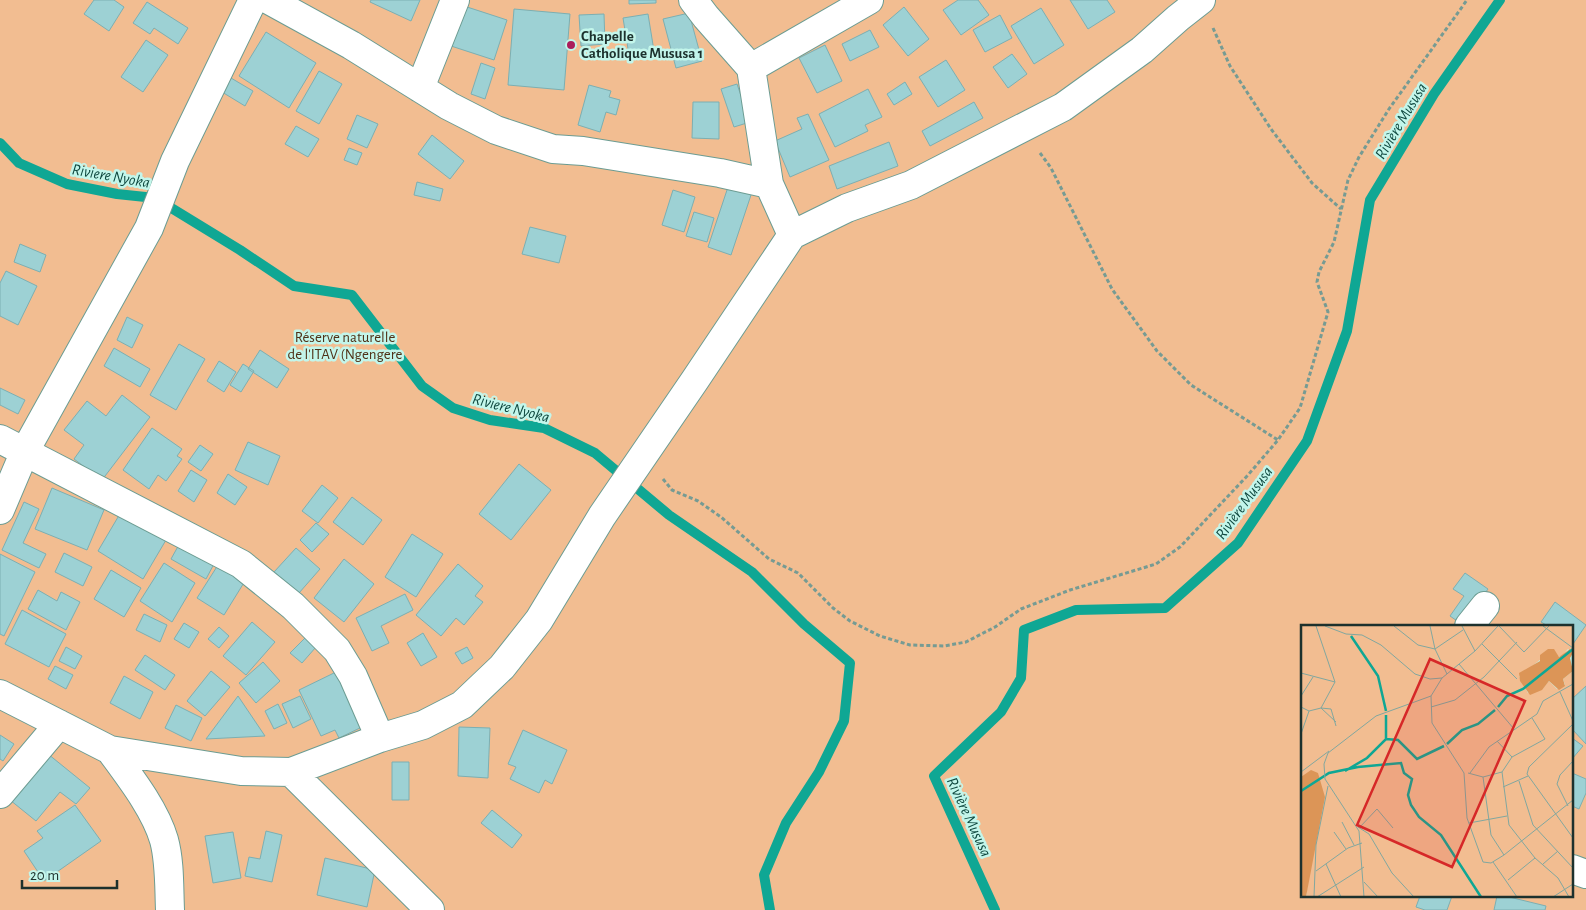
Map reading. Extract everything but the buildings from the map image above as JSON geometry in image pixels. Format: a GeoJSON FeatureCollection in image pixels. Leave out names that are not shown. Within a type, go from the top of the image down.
{"type":"FeatureCollection","features":[{"type":"Feature","properties":{"kind":"street"},"geometry":{"type":"LineString","coordinates":[[0,510],[25,451],[149,228],[175,161],[253,0]]}},
{"type":"Feature","properties":{"kind":"street"},"geometry":{"type":"LineString","coordinates":[[269,0],[351,45],[449,106],[496,130],[553,149],[583,150],[768,184]]}},
{"type":"Feature","properties":{"kind":"street"},"geometry":{"type":"LineString","coordinates":[[420,88],[455,0]]}},
{"type":"Feature","properties":{"kind":"street"},"geometry":{"type":"LineString","coordinates":[[693,0],[751,68],[768,184],[792,235]]}},
{"type":"Feature","properties":{"kind":"street"},"geometry":{"type":"LineString","coordinates":[[751,68],[868,0]]}},
{"type":"Feature","properties":{"kind":"street"},"geometry":{"type":"LineString","coordinates":[[0,694],[110,750],[241,771],[291,772],[380,738],[423,725],[462,705],[502,667],[539,620],[602,516],[792,235],[847,208],[911,185],[1063,107],[1142,50],[1172,9],[1201,0]]}},
{"type":"Feature","properties":{"kind":"street"},"geometry":{"type":"LineString","coordinates":[[0,439],[241,564],[293,606],[337,650],[353,676],[380,738]]}},
{"type":"Feature","properties":{"kind":"street"},"geometry":{"type":"LineString","coordinates":[[0,794],[59,724]]}},
{"type":"Feature","properties":{"kind":"street"},"geometry":{"type":"LineString","coordinates":[[110,750],[146,801],[164,840],[168,866],[170,910]]}},
{"type":"Feature","properties":{"kind":"street"},"geometry":{"type":"LineString","coordinates":[[291,772],[430,910]]}},
{"type":"Feature","properties":{"kind":"street"},"geometry":{"type":"LineString","coordinates":[[1574,870],[1586,874]]}},
{"type":"Feature","properties":{"kind":"path"},"geometry":{"type":"LineString","coordinates":[[1201,0],[1230,66],[1271,129],[1312,182],[1342,210]]}},
{"type":"Feature","properties":{"kind":"path"},"geometry":{"type":"LineString","coordinates":[[641,457],[672,490],[698,501],[769,559],[798,573],[833,608],[850,621],[880,636],[910,645],[944,646],[966,642],[995,627],[1021,609],[1070,590],[1156,564],[1180,547],[1248,476],[1278,440],[1300,408],[1328,312],[1317,282],[1319,272],[1334,242],[1348,180],[1359,157],[1389,109],[1467,0]]}},
{"type":"Feature","properties":{"kind":"path"},"geometry":{"type":"LineString","coordinates":[[1020,129],[1051,168],[1112,290],[1157,351],[1192,385],[1278,440]]}},
{"type":"Feature","properties":{"kind":"green space","name":"Réserve naturelle de l'ITAV (Ngengere"},"geometry":{"type":"Polygon","coordinates":[[[0,0],[1586,0],[1586,910],[0,910],[0,0]]]}},
{"type":"Feature","properties":{"kind":"waterway","name":"Rivière Mususa"},"geometry":{"type":"LineString","coordinates":[[995,910],[934,776],[1001,712],[1021,678],[1024,630],[1076,610],[1165,608],[1238,543],[1307,441],[1347,331],[1370,200],[1434,94],[1500,0]]}},
{"type":"Feature","properties":{"kind":"waterway","name":"Riviere Nyoka"},"geometry":{"type":"LineString","coordinates":[[0,143],[19,163],[67,184],[117,194],[155,198],[240,250],[294,286],[352,295],[422,386],[453,408],[490,420],[544,428],[595,453],[669,515],[752,572],[804,624],[850,663],[844,721],[819,772],[786,823],[764,875],[770,910]]}},
{"type":"Feature","properties":{"kind":"place","name":"Chapelle Catholique Mususa 1"},"geometry":{"type":"Point","coordinates":[571,45]}}]}
